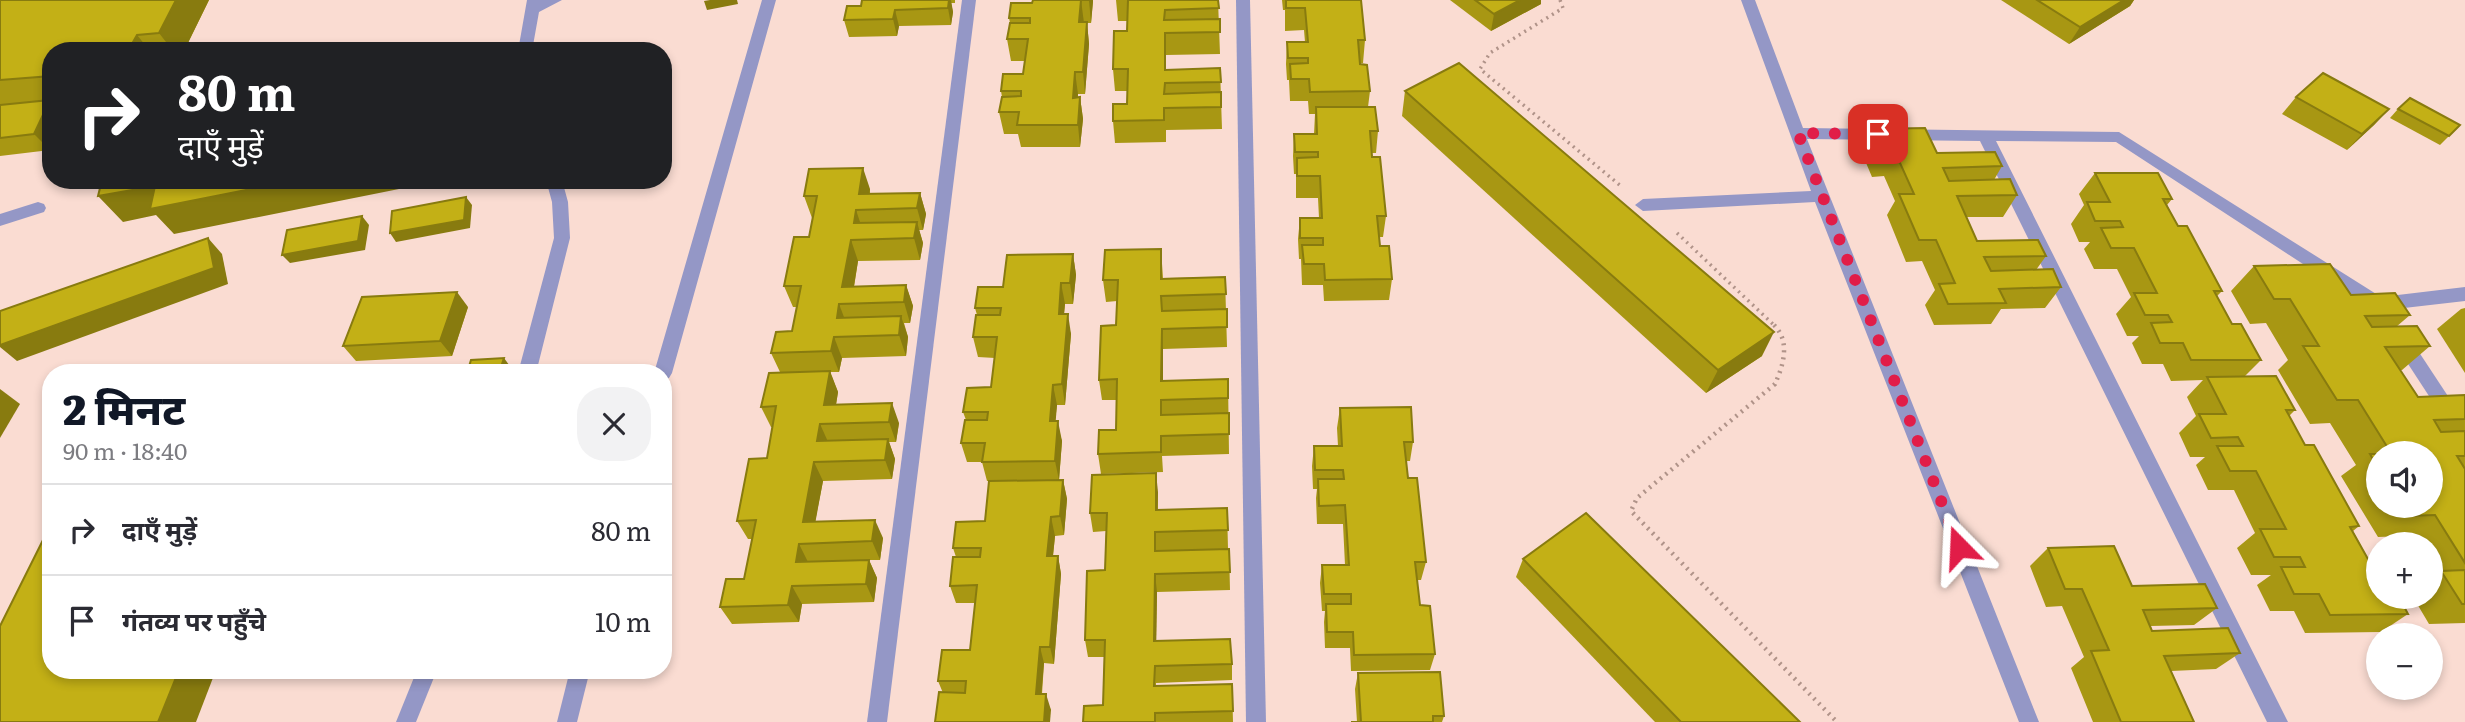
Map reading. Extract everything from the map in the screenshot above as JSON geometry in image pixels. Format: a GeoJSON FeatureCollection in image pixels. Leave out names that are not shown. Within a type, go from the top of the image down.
{"type":"FeatureCollection","features":[{"type":"Feature","properties":{"kind":"street"},"geometry":{"type":"LineString","coordinates":[[526,42],[534,4],[555,0]]}},
{"type":"Feature","properties":{"kind":"street"},"geometry":{"type":"LineString","coordinates":[[666,364],[769,0]]}},
{"type":"Feature","properties":{"kind":"street"},"geometry":{"type":"LineString","coordinates":[[877,722],[969,0]]}},
{"type":"Feature","properties":{"kind":"street"},"geometry":{"type":"LineString","coordinates":[[1243,0],[1256,722]]}},
{"type":"Feature","properties":{"kind":"street"},"geometry":{"type":"LineString","coordinates":[[1748,0],[1821,196],[2029,722]]}},
{"type":"Feature","properties":{"kind":"street"},"geometry":{"type":"LineString","coordinates":[[1798,133],[2119,137],[2378,304],[2465,438]]}},
{"type":"Feature","properties":{"kind":"street"},"geometry":{"type":"LineString","coordinates":[[1985,135],[2278,722]]}},
{"type":"Feature","properties":{"kind":"street"},"geometry":{"type":"LineString","coordinates":[[529,364],[562,238],[556,189]]}},
{"type":"Feature","properties":{"kind":"street"},"geometry":{"type":"LineString","coordinates":[[1643,205],[1821,196]]}},
{"type":"Feature","properties":{"kind":"street"},"geometry":{"type":"LineString","coordinates":[[0,220],[38,208]]}},
{"type":"Feature","properties":{"kind":"street"},"geometry":{"type":"LineString","coordinates":[[2378,304],[2465,294]]}},
{"type":"Feature","properties":{"kind":"street"},"geometry":{"type":"LineString","coordinates":[[406,722],[423,679]]}},
{"type":"Feature","properties":{"kind":"street"},"geometry":{"type":"LineString","coordinates":[[567,722],[578,679]]}},
{"type":"Feature","properties":{"kind":"path"},"geometry":{"type":"LineString","coordinates":[[1560,0],[1563,8],[1490,53],[1480,69],[1690,244],[1779,329],[1786,360],[1775,384],[1637,498],[1631,510],[1837,722]]}},
{"type":"Feature","properties":{"kind":"building"},"geometry":{"type":"Polygon","coordinates":[[[0,0],[176,0],[159,33],[137,35],[133,42],[42,42],[42,77],[0,80],[0,0]]]}},
{"type":"Feature","properties":{"kind":"building"},"geometry":{"type":"Polygon","coordinates":[[[862,0],[949,0],[948,8],[895,10],[893,19],[844,20],[847,6],[861,6],[862,0]]]}},
{"type":"Feature","properties":{"kind":"building"},"geometry":{"type":"Polygon","coordinates":[[[1033,0],[1081,0],[1079,22],[1087,22],[1083,72],[1075,72],[1073,98],[1080,97],[1078,125],[1017,125],[1019,112],[999,112],[1002,97],[1021,96],[1021,91],[1001,91],[1003,74],[1023,74],[1028,39],[1007,39],[1010,23],[1030,23],[1030,18],[1009,18],[1011,3],[1032,3],[1033,0]]]}},
{"type":"Feature","properties":{"kind":"building"},"geometry":{"type":"Polygon","coordinates":[[[1128,0],[1218,0],[1219,8],[1165,10],[1164,20],[1220,19],[1220,32],[1165,33],[1165,70],[1220,68],[1221,82],[1165,83],[1164,94],[1221,92],[1221,107],[1164,108],[1164,120],[1113,121],[1113,104],[1127,104],[1128,69],[1113,69],[1114,31],[1127,31],[1128,0]]]}},
{"type":"Feature","properties":{"kind":"building"},"geometry":{"type":"Polygon","coordinates":[[[1286,0],[1361,0],[1365,40],[1358,40],[1360,64],[1367,65],[1370,91],[1310,92],[1309,79],[1291,79],[1290,64],[1308,63],[1308,58],[1288,58],[1287,42],[1308,42],[1305,8],[1286,8],[1286,0]]]}},
{"type":"Feature","properties":{"kind":"building"},"geometry":{"type":"Polygon","coordinates":[[[1475,0],[1520,0],[1494,14],[1475,0]]]}},
{"type":"Feature","properties":{"kind":"building"},"geometry":{"type":"Polygon","coordinates":[[[2037,0],[2124,0],[2080,27],[2037,0]]]}},
{"type":"Feature","properties":{"kind":"building"},"geometry":{"type":"Polygon","coordinates":[[[1459,63],[1774,332],[1718,370],[1405,91],[1459,63]]]}},
{"type":"Feature","properties":{"kind":"building"},"geometry":{"type":"Polygon","coordinates":[[[2323,73],[2389,109],[2362,134],[2296,97],[2323,73]]]}},
{"type":"Feature","properties":{"kind":"building"},"geometry":{"type":"Polygon","coordinates":[[[2410,98],[2460,125],[2449,136],[2398,109],[2410,98]]]}},
{"type":"Feature","properties":{"kind":"building"},"geometry":{"type":"Polygon","coordinates":[[[42,101],[42,117],[34,134],[0,138],[0,105],[42,101]]]}},
{"type":"Feature","properties":{"kind":"building"},"geometry":{"type":"Polygon","coordinates":[[[1316,107],[1375,107],[1378,131],[1370,131],[1372,157],[1380,157],[1386,216],[1377,216],[1380,246],[1389,246],[1392,279],[1325,280],[1324,264],[1304,264],[1302,245],[1323,245],[1323,238],[1300,238],[1300,218],[1322,218],[1320,176],[1297,176],[1297,158],[1318,157],[1318,152],[1295,152],[1294,134],[1317,134],[1316,107]]]}},
{"type":"Feature","properties":{"kind":"building"},"geometry":{"type":"Polygon","coordinates":[[[1925,128],[1937,153],[1995,152],[2002,166],[1943,168],[1949,181],[2010,179],[2017,195],[1957,196],[1977,241],[2038,240],[2046,256],[1984,257],[1991,271],[2053,269],[2061,287],[1999,289],[2006,303],[1948,304],[1939,284],[1955,283],[1936,240],[1919,240],[1899,194],[1914,194],[1896,154],[1884,155],[1873,129],[1925,128]]]}},
{"type":"Feature","properties":{"kind":"building"},"geometry":{"type":"Polygon","coordinates":[[[863,168],[859,194],[920,193],[917,208],[856,210],[854,223],[917,222],[914,238],[851,240],[842,287],[906,285],[904,302],[839,304],[837,318],[901,316],[899,335],[834,337],[831,351],[771,353],[776,332],[792,331],[801,286],[784,286],[794,237],[809,237],[817,196],[804,196],[809,169],[863,168]]]}},
{"type":"Feature","properties":{"kind":"building"},"geometry":{"type":"Polygon","coordinates":[[[2095,173],[2158,173],[2172,199],[2163,199],[2178,226],[2187,226],[2222,291],[2214,291],[2232,324],[2241,324],[2261,360],[2191,360],[2183,343],[2160,343],[2151,323],[2172,322],[2168,315],[2145,315],[2134,293],[2157,293],[2134,248],[2111,248],[2101,228],[2123,227],[2120,221],[2095,221],[2087,202],[2110,202],[2095,173]]]}},
{"type":"Feature","properties":{"kind":"building"},"geometry":{"type":"Polygon","coordinates":[[[100,189],[138,189],[98,196],[100,189]]]}},
{"type":"Feature","properties":{"kind":"building"},"geometry":{"type":"Polygon","coordinates":[[[154,189],[251,189],[150,209],[154,189]]]}},
{"type":"Feature","properties":{"kind":"building"},"geometry":{"type":"Polygon","coordinates":[[[466,197],[464,220],[390,233],[392,211],[466,197]]]}},
{"type":"Feature","properties":{"kind":"building"},"geometry":{"type":"Polygon","coordinates":[[[362,216],[358,241],[282,255],[287,230],[362,216]]]}},
{"type":"Feature","properties":{"kind":"building"},"geometry":{"type":"Polygon","coordinates":[[[208,238],[214,268],[0,345],[0,311],[208,238]]]}},
{"type":"Feature","properties":{"kind":"building"},"geometry":{"type":"Polygon","coordinates":[[[1161,249],[1161,279],[1225,277],[1226,294],[1161,296],[1162,311],[1227,309],[1227,327],[1162,329],[1161,381],[1228,379],[1228,398],[1161,400],[1161,415],[1229,413],[1229,434],[1161,436],[1161,452],[1098,454],[1099,430],[1116,430],[1117,379],[1099,380],[1101,326],[1116,325],[1118,280],[1103,280],[1105,250],[1161,249]]]}},
{"type":"Feature","properties":{"kind":"building"},"geometry":{"type":"Polygon","coordinates":[[[1073,254],[1070,283],[1061,283],[1059,314],[1068,314],[1062,384],[1053,385],[1050,421],[1058,421],[1055,461],[982,462],[985,443],[961,443],[965,420],[987,420],[988,412],[963,412],[967,388],[991,387],[997,337],[973,337],[976,315],[1000,315],[1001,308],[975,308],[978,287],[1003,287],[1007,255],[1073,254]]]}},
{"type":"Feature","properties":{"kind":"building"},"geometry":{"type":"Polygon","coordinates":[[[2330,264],[2351,295],[2395,293],[2410,315],[2365,316],[2372,327],[2417,326],[2430,346],[2385,347],[2418,397],[2465,395],[2465,419],[2434,420],[2441,432],[2465,431],[2465,456],[2457,456],[2465,469],[2465,563],[2437,518],[2443,518],[2443,441],[2384,441],[2358,400],[2337,400],[2303,346],[2319,346],[2290,299],[2274,299],[2254,266],[2330,264]]]}},
{"type":"Feature","properties":{"kind":"building"},"geometry":{"type":"Polygon","coordinates":[[[457,292],[440,341],[343,346],[362,297],[457,292]]]}},
{"type":"Feature","properties":{"kind":"building"},"geometry":{"type":"Polygon","coordinates":[[[504,358],[502,364],[470,364],[471,360],[504,358]]]}},
{"type":"Feature","properties":{"kind":"building"},"geometry":{"type":"Polygon","coordinates":[[[830,371],[824,405],[892,403],[889,422],[820,424],[817,441],[888,439],[885,460],[814,462],[803,522],[875,520],[872,541],[799,544],[796,562],[869,560],[866,584],[792,586],[788,605],[720,607],[726,579],[744,579],[756,520],[737,521],[749,459],[767,458],[776,406],[761,407],[769,373],[830,371]]]}},
{"type":"Feature","properties":{"kind":"building"},"geometry":{"type":"Polygon","coordinates":[[[2276,376],[2295,410],[2286,410],[2305,445],[2314,445],[2359,526],[2350,527],[2366,556],[2366,609],[2405,609],[2408,614],[2330,615],[2319,594],[2294,594],[2281,567],[2305,567],[2300,557],[2274,557],[2260,529],[2286,529],[2256,471],[2230,471],[2217,446],[2243,446],[2238,437],[2211,438],[2199,414],[2226,414],[2207,377],[2276,376]]]}},
{"type":"Feature","properties":{"kind":"building"},"geometry":{"type":"Polygon","coordinates":[[[1411,407],[1413,442],[1404,442],[1408,478],[1417,478],[1426,562],[1415,562],[1420,605],[1430,606],[1435,654],[1354,655],[1353,632],[1327,632],[1326,604],[1351,604],[1351,594],[1324,594],[1322,565],[1349,565],[1345,505],[1319,506],[1318,479],[1344,479],[1343,470],[1315,470],[1314,446],[1342,446],[1340,408],[1411,407]]]}},
{"type":"Feature","properties":{"kind":"building"},"geometry":{"type":"Polygon","coordinates":[[[1156,473],[1156,510],[1227,508],[1228,530],[1155,532],[1155,551],[1229,549],[1230,572],[1155,574],[1154,641],[1230,639],[1232,664],[1155,666],[1154,686],[1232,684],[1233,711],[1155,713],[1155,722],[1083,722],[1084,706],[1103,705],[1105,640],[1085,640],[1087,571],[1105,570],[1107,513],[1090,513],[1092,475],[1156,473]]]}},
{"type":"Feature","properties":{"kind":"building"},"geometry":{"type":"Polygon","coordinates":[[[1063,480],[1060,516],[1051,517],[1047,556],[1058,556],[1050,647],[1040,647],[1036,694],[1046,694],[1044,722],[935,722],[939,692],[965,693],[966,681],[938,681],[942,650],[970,650],[977,585],[950,586],[953,557],[980,557],[981,548],[953,548],[956,522],[985,521],[989,481],[1063,480]]]}},
{"type":"Feature","properties":{"kind":"building"},"geometry":{"type":"Polygon","coordinates":[[[1586,513],[1800,722],[1681,722],[1523,559],[1586,513]]]}},
{"type":"Feature","properties":{"kind":"building"},"geometry":{"type":"Polygon","coordinates":[[[42,542],[42,679],[175,679],[158,722],[0,722],[0,626],[42,542]]]}},
{"type":"Feature","properties":{"kind":"building"},"geometry":{"type":"Polygon","coordinates":[[[2114,546],[2132,586],[2205,584],[2217,608],[2143,610],[2152,631],[2228,628],[2240,653],[2164,656],[2194,722],[2121,722],[2091,651],[2109,650],[2082,589],[2065,589],[2048,548],[2114,546]]]}},
{"type":"Feature","properties":{"kind":"building"},"geometry":{"type":"Polygon","coordinates":[[[2465,570],[2465,604],[2462,604],[2443,571],[2465,570]]]}},
{"type":"Feature","properties":{"kind":"building"},"geometry":{"type":"Polygon","coordinates":[[[1440,672],[1444,716],[1433,716],[1433,722],[1361,722],[1358,673],[1440,672]]]}},
{"type":"Feature","properties":{"kind":"route"},"geometry":{"type":"LineString","coordinates":[[1878,134],[1798,133],[1959,547]]}}]}
